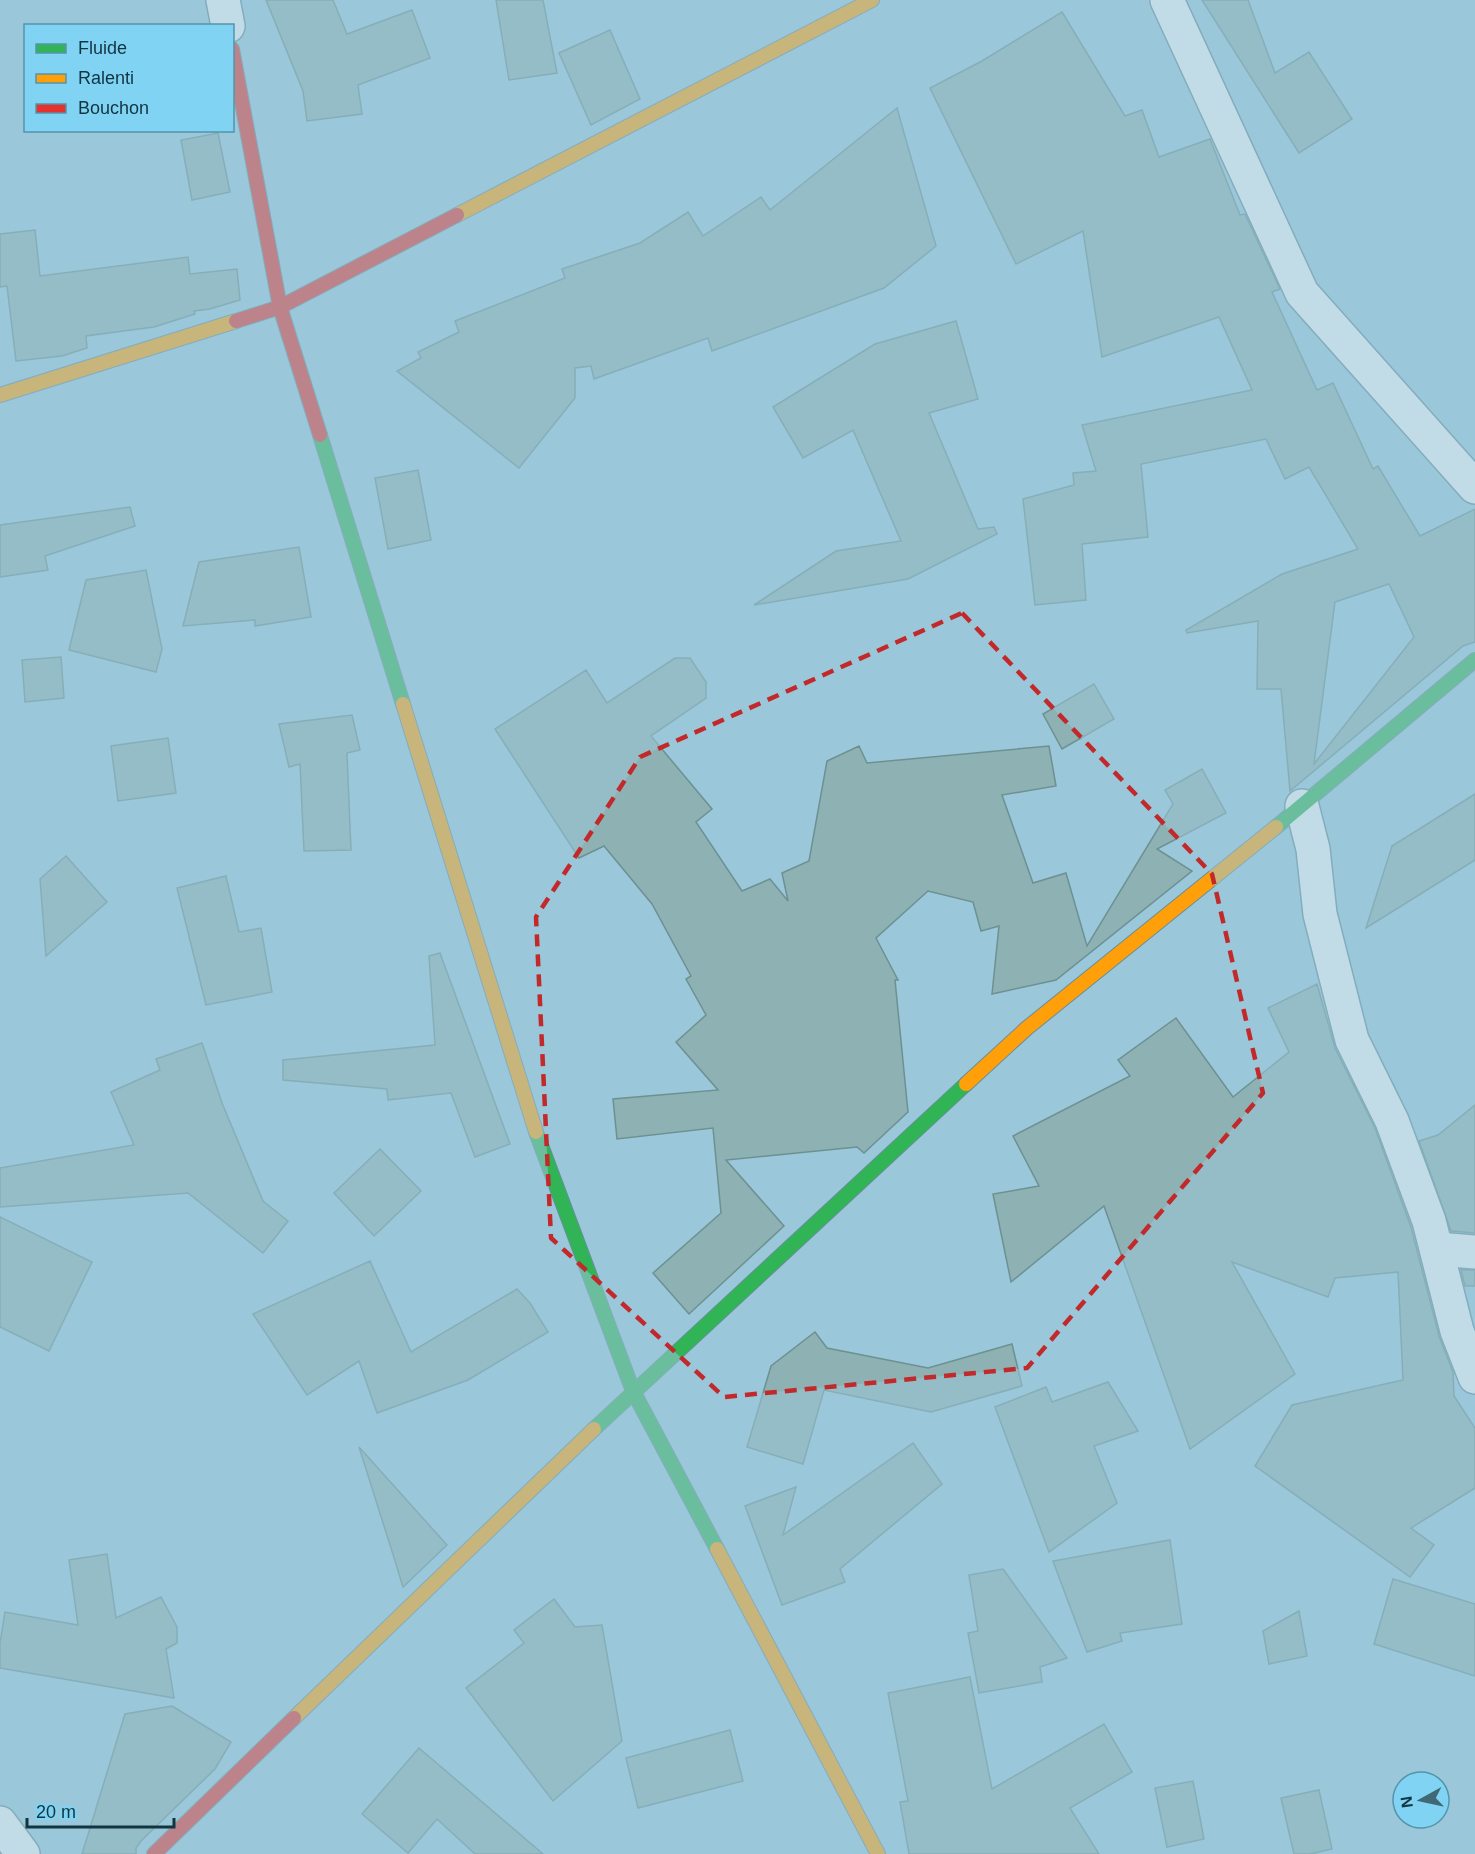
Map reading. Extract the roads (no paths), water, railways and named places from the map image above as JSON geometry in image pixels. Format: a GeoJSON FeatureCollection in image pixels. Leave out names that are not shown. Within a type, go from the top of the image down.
{"type":"FeatureCollection","features":[{"type":"Feature","properties":{"kind":"street"},"geometry":{"type":"LineString","coordinates":[[223,0],[228,24]]}},
{"type":"Feature","properties":{"kind":"street"},"geometry":{"type":"LineString","coordinates":[[0,396],[280,307],[872,0]]}},
{"type":"Feature","properties":{"kind":"street"},"geometry":{"type":"LineString","coordinates":[[1167,0],[1302,293],[1475,487]]}},
{"type":"Feature","properties":{"kind":"street"},"geometry":{"type":"LineString","coordinates":[[234,60],[280,307],[543,1154],[633,1391],[878,1854]]}},
{"type":"Feature","properties":{"kind":"street"},"geometry":{"type":"LineString","coordinates":[[157,1853],[633,1391],[1027,1028],[1302,806],[1475,660]]}},
{"type":"Feature","properties":{"kind":"street"},"geometry":{"type":"LineString","coordinates":[[1302,806],[1313,849],[1320,914],[1352,1041],[1392,1121],[1429,1221],[1457,1331],[1475,1377]]}},
{"type":"Feature","properties":{"kind":"street"},"geometry":{"type":"LineString","coordinates":[[1437,1249],[1475,1252]]}},
{"type":"Feature","properties":{"kind":"street"},"geometry":{"type":"LineString","coordinates":[[0,1823],[23,1854]]}}]}
